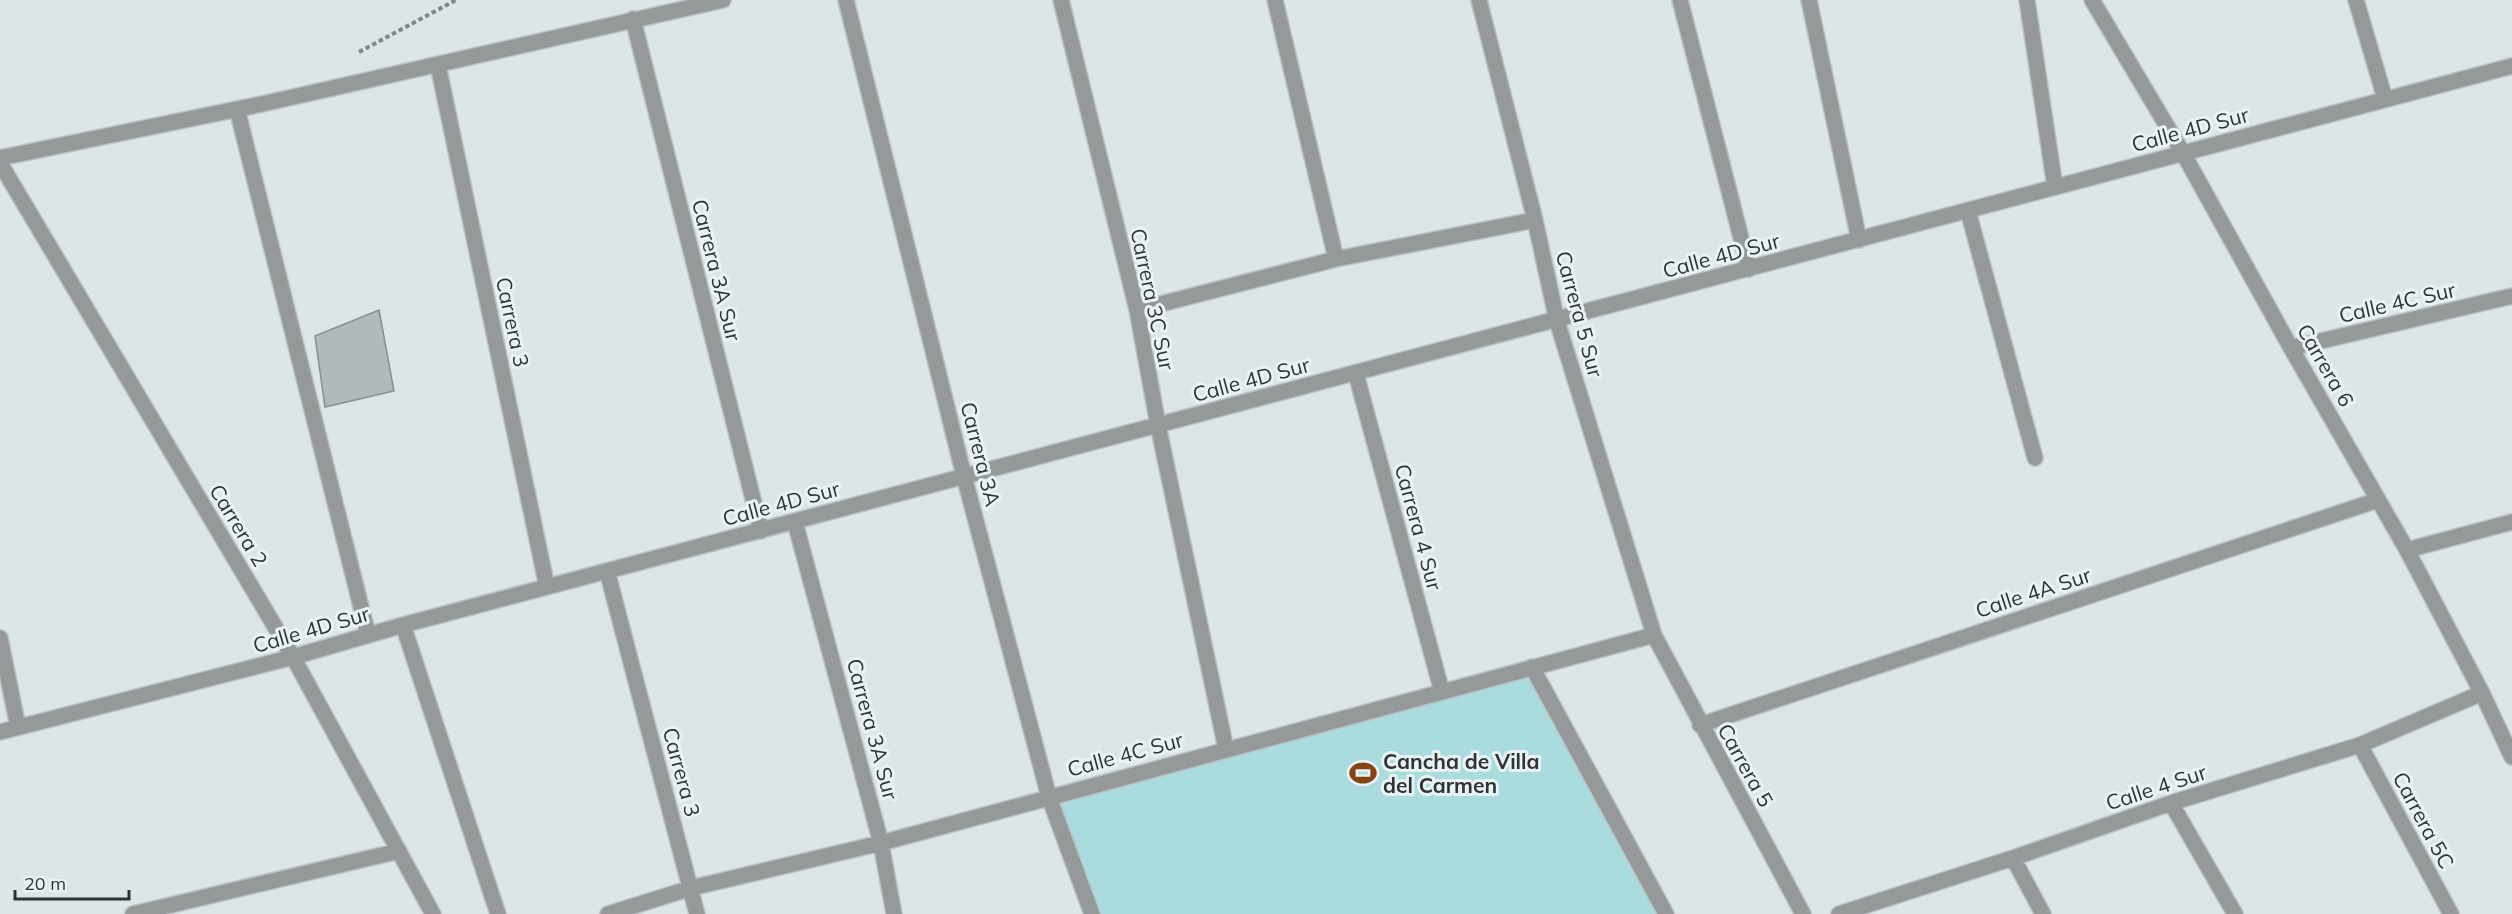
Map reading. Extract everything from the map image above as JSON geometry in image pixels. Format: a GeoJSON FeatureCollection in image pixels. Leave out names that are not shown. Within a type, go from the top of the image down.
{"type":"FeatureCollection","features":[{"type":"Feature","properties":{"kind":"street"},"geometry":{"type":"LineString","coordinates":[[0,158],[237,109],[723,0]]}},
{"type":"Feature","properties":{"kind":"street","name":"Carrera 3A"},"geometry":{"type":"LineString","coordinates":[[846,0],[964,476],[1049,797],[1092,914]]}},
{"type":"Feature","properties":{"kind":"street","name":"Carrera 3C Sur"},"geometry":{"type":"LineString","coordinates":[[1061,0],[1137,310],[1158,425],[1226,749]]}},
{"type":"Feature","properties":{"kind":"street"},"geometry":{"type":"LineString","coordinates":[[1275,0],[1336,259]]}},
{"type":"Feature","properties":{"kind":"street","name":"Carrera 5 Sur"},"geometry":{"type":"LineString","coordinates":[[1479,0],[1535,220],[1557,321],[1654,635]]}},
{"type":"Feature","properties":{"kind":"street"},"geometry":{"type":"LineString","coordinates":[[1680,0],[1749,269]]}},
{"type":"Feature","properties":{"kind":"street"},"geometry":{"type":"LineString","coordinates":[[1809,0],[1859,240]]}},
{"type":"Feature","properties":{"kind":"street"},"geometry":{"type":"LineString","coordinates":[[2027,0],[2055,188]]}},
{"type":"Feature","properties":{"kind":"street","name":"Carrera 6"},"geometry":{"type":"LineString","coordinates":[[2092,0],[2183,153],[2407,550],[2511,751]]}},
{"type":"Feature","properties":{"kind":"street"},"geometry":{"type":"LineString","coordinates":[[2356,0],[2385,99]]}},
{"type":"Feature","properties":{"kind":"street","name":"Carrera 3A Sur"},"geometry":{"type":"LineString","coordinates":[[633,19],[761,531]]}},
{"type":"Feature","properties":{"kind":"street","name":"Carrera 3"},"geometry":{"type":"LineString","coordinates":[[438,65],[547,587]]}},
{"type":"Feature","properties":{"kind":"street","name":"Calle 4D Sur"},"geometry":{"type":"LineString","coordinates":[[0,732],[293,657],[607,571],[2512,66]]}},
{"type":"Feature","properties":{"kind":"street"},"geometry":{"type":"LineString","coordinates":[[237,109],[368,635]]}},
{"type":"Feature","properties":{"kind":"street","name":"Carrera 2"},"geometry":{"type":"LineString","coordinates":[[0,163],[293,657],[434,914]]}},
{"type":"Feature","properties":{"kind":"street"},"geometry":{"type":"LineString","coordinates":[[1968,210],[2035,458]]}},
{"type":"Feature","properties":{"kind":"street"},"geometry":{"type":"LineString","coordinates":[[1137,310],[1336,259],[1535,220]]}},
{"type":"Feature","properties":{"kind":"street","name":"Calle 4C Sur"},"geometry":{"type":"LineString","coordinates":[[2291,348],[2512,296]]}},
{"type":"Feature","properties":{"kind":"street","name":"Carrera 4 Sur"},"geometry":{"type":"LineString","coordinates":[[1356,374],[1442,692]]}},
{"type":"Feature","properties":{"kind":"street","name":"Calle 4A Sur"},"geometry":{"type":"LineString","coordinates":[[1700,725],[2378,500]]}},
{"type":"Feature","properties":{"kind":"street","name":"Carrera 3A Sur"},"geometry":{"type":"LineString","coordinates":[[795,522],[881,843],[894,914]]}},
{"type":"Feature","properties":{"kind":"street"},"geometry":{"type":"LineString","coordinates":[[2407,550],[2512,522]]}},
{"type":"Feature","properties":{"kind":"street","name":"Carrera 3"},"geometry":{"type":"LineString","coordinates":[[607,571],[698,914]]}},
{"type":"Feature","properties":{"kind":"street"},"geometry":{"type":"LineString","coordinates":[[403,626],[498,914]]}},
{"type":"Feature","properties":{"kind":"street","name":"Calle 4C Sur"},"geometry":{"type":"LineString","coordinates":[[608,914],[691,888],[881,843],[1654,635]]}},
{"type":"Feature","properties":{"kind":"street","name":"Carrera 5"},"geometry":{"type":"LineString","coordinates":[[1654,635],[1700,725],[1803,914]]}},
{"type":"Feature","properties":{"kind":"street"},"geometry":{"type":"LineString","coordinates":[[0,638],[18,727]]}},
{"type":"Feature","properties":{"kind":"street"},"geometry":{"type":"LineString","coordinates":[[1532,667],[1666,914]]}},
{"type":"Feature","properties":{"kind":"street","name":"Calle 4 Sur"},"geometry":{"type":"LineString","coordinates":[[1839,914],[2013,858],[2171,803],[2360,745],[2482,693]]}},
{"type":"Feature","properties":{"kind":"street","name":"Carrera 5C"},"geometry":{"type":"LineString","coordinates":[[2360,745],[2451,914]]}},
{"type":"Feature","properties":{"kind":"street"},"geometry":{"type":"LineString","coordinates":[[2171,803],[2235,914]]}},
{"type":"Feature","properties":{"kind":"street"},"geometry":{"type":"LineString","coordinates":[[133,914],[399,850]]}},
{"type":"Feature","properties":{"kind":"street"},"geometry":{"type":"LineString","coordinates":[[2013,858],[2043,914]]}},
{"type":"Feature","properties":{"kind":"shaded area","name":"Cancha de Villa del Carmen"},"geometry":{"type":"Polygon","coordinates":[[[1532,667],[1666,914],[1092,914],[1049,797],[1532,667]]]}},
{"type":"Feature","properties":{"kind":"building"},"geometry":{"type":"Polygon","coordinates":[[[379,310],[394,391],[325,407],[315,336],[379,310]]]}},
{"type":"Feature","properties":{"kind":"place","name":"Cancha de Villa del Carmen"},"geometry":{"type":"Point","coordinates":[1363,773]}}]}
